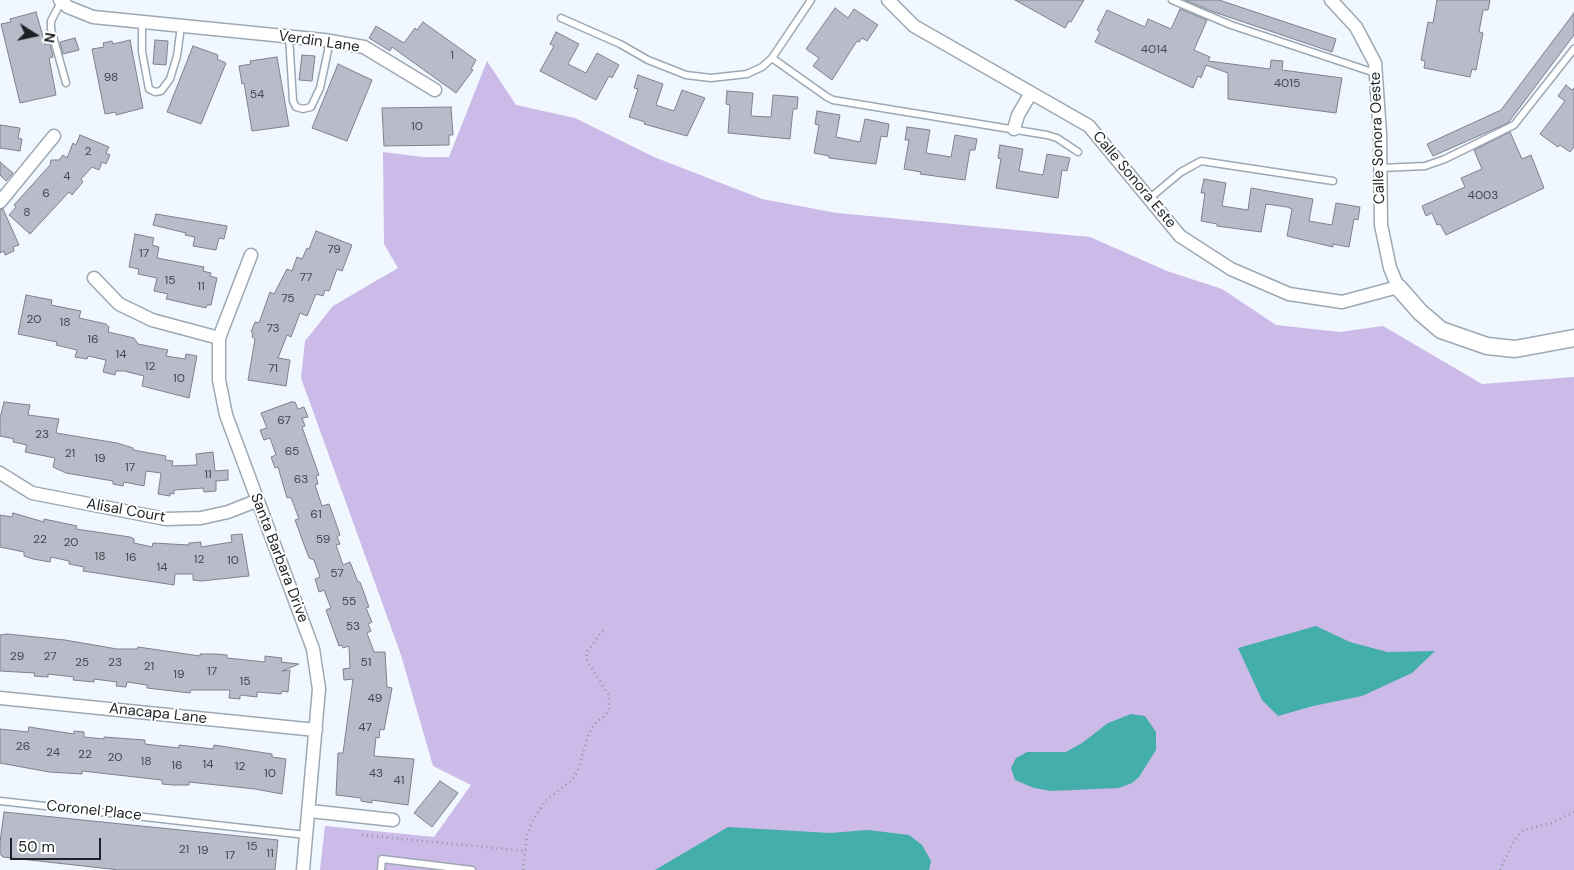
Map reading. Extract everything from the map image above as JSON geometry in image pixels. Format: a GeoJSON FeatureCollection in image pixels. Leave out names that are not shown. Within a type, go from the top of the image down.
{"type":"FeatureCollection","features":[{"type":"Feature","properties":{"kind":"street","name":"Calle Sonora Este"},"geometry":{"type":"LineString","coordinates":[[888,0],[914,26],[1089,126],[1180,236],[1231,269],[1289,294],[1342,302],[1398,287]]}},
{"type":"Feature","properties":{"kind":"street","name":"Calle Sonora Oeste"},"geometry":{"type":"LineString","coordinates":[[1331,0],[1356,27],[1375,63],[1381,168],[1381,226],[1390,268],[1398,287]]}},
{"type":"Feature","properties":{"kind":"street","name":"Verdin Lane"},"geometry":{"type":"LineString","coordinates":[[61,1],[68,7],[93,17],[289,36],[364,47],[435,90]]}},
{"type":"Feature","properties":{"kind":"street"},"geometry":{"type":"LineString","coordinates":[[1014,129],[1018,115],[1031,93]]}},
{"type":"Feature","properties":{"kind":"street"},"geometry":{"type":"LineString","coordinates":[[0,202],[54,136]]}},
{"type":"Feature","properties":{"kind":"street","name":"Santa Barbara Drive"},"geometry":{"type":"LineString","coordinates":[[251,255],[219,338],[219,380],[226,415],[256,500],[298,603],[313,649],[319,689],[310,811],[303,870]]}},
{"type":"Feature","properties":{"kind":"street"},"geometry":{"type":"LineString","coordinates":[[94,278],[119,304],[152,320],[219,338]]}},
{"type":"Feature","properties":{"kind":"street"},"geometry":{"type":"LineString","coordinates":[[1398,287],[1420,312],[1441,330],[1487,346],[1515,349],[1574,338]]}},
{"type":"Feature","properties":{"kind":"street","name":"Alisal Court"},"geometry":{"type":"LineString","coordinates":[[0,473],[32,493],[166,519],[201,518],[228,512],[256,500]]}},
{"type":"Feature","properties":{"kind":"street","name":"Anacapa Lane"},"geometry":{"type":"LineString","coordinates":[[0,698],[316,730]]}},
{"type":"Feature","properties":{"kind":"street"},"geometry":{"type":"LineString","coordinates":[[310,811],[393,820]]}},
{"type":"Feature","properties":{"kind":"lane"},"geometry":{"type":"LineString","coordinates":[[560,18],[620,44],[648,60],[686,75],[711,78],[747,74],[762,67],[772,58],[811,0]]}},
{"type":"Feature","properties":{"kind":"lane"},"geometry":{"type":"LineString","coordinates":[[1172,0],[1232,25],[1376,74]]}},
{"type":"Feature","properties":{"kind":"lane"},"geometry":{"type":"LineString","coordinates":[[61,1],[51,21],[51,29],[66,83]]}},
{"type":"Feature","properties":{"kind":"lane"},"geometry":{"type":"LineString","coordinates":[[142,22],[142,52],[149,89],[155,92],[161,91],[170,78],[187,27]]}},
{"type":"Feature","properties":{"kind":"lane"},"geometry":{"type":"LineString","coordinates":[[289,36],[293,100],[296,107],[304,109],[311,107],[320,88],[330,41]]}},
{"type":"Feature","properties":{"kind":"lane"},"geometry":{"type":"LineString","coordinates":[[1381,168],[1425,166],[1438,162],[1514,125],[1574,49]]}},
{"type":"Feature","properties":{"kind":"lane"},"geometry":{"type":"LineString","coordinates":[[772,58],[827,98],[1057,138],[1078,152]]}},
{"type":"Feature","properties":{"kind":"lane"},"geometry":{"type":"LineString","coordinates":[[1150,198],[1180,172],[1201,161],[1333,180]]}},
{"type":"Feature","properties":{"kind":"lane","name":"Coronel Place"},"geometry":{"type":"LineString","coordinates":[[0,800],[306,834]]}},
{"type":"Feature","properties":{"kind":"lane"},"geometry":{"type":"LineString","coordinates":[[381,870],[382,860],[472,870]]}},
{"type":"Feature","properties":{"kind":"path"},"geometry":{"type":"LineString","coordinates":[[523,870],[527,835],[533,820],[545,801],[572,780],[578,770],[588,736],[594,724],[606,715],[610,707],[608,694],[586,659],[587,652],[603,630]]}},
{"type":"Feature","properties":{"kind":"path"},"geometry":{"type":"LineString","coordinates":[[1500,870],[1512,844],[1523,830],[1551,823],[1574,812]]}},
{"type":"Feature","properties":{"kind":"path"},"geometry":{"type":"LineString","coordinates":[[362,835],[525,850]]}},
{"type":"Feature","properties":{"kind":"shaded area"},"geometry":{"type":"Polygon","coordinates":[[[487,61],[516,105],[575,118],[654,157],[762,199],[837,213],[1090,237],[1167,271],[1222,289],[1276,325],[1340,332],[1383,326],[1482,384],[1574,377],[1574,870],[320,870],[325,826],[434,837],[471,785],[433,766],[401,655],[301,378],[305,341],[333,306],[398,268],[384,244],[383,152],[423,157],[449,157],[487,61]]]}},
{"type":"Feature","properties":{"kind":"water"},"geometry":{"type":"Polygon","coordinates":[[[1316,626],[1350,642],[1387,652],[1435,651],[1412,673],[1362,696],[1313,706],[1278,716],[1262,700],[1238,648],[1316,626]]]}},
{"type":"Feature","properties":{"kind":"water"},"geometry":{"type":"Polygon","coordinates":[[[1131,714],[1145,716],[1156,732],[1156,750],[1139,777],[1132,783],[1119,788],[1051,791],[1034,788],[1015,780],[1011,768],[1016,758],[1027,752],[1066,752],[1082,743],[1108,723],[1131,714]]]}},
{"type":"Feature","properties":{"kind":"water"},"geometry":{"type":"Polygon","coordinates":[[[728,827],[830,833],[868,830],[909,835],[922,845],[931,861],[929,870],[655,870],[728,827]]]}},
{"type":"Feature","properties":{"kind":"building"},"geometry":{"type":"Polygon","coordinates":[[[1015,0],[1084,0],[1071,22],[1069,21],[1065,28],[1015,0]]]}},
{"type":"Feature","properties":{"kind":"building"},"geometry":{"type":"Polygon","coordinates":[[[1185,0],[1219,0],[1336,39],[1332,52],[1211,11],[1185,0]]]}},
{"type":"Feature","properties":{"kind":"building"},"geometry":{"type":"Polygon","coordinates":[[[1437,0],[1490,0],[1488,10],[1483,10],[1479,32],[1483,33],[1476,70],[1472,69],[1470,77],[1424,68],[1425,61],[1421,60],[1428,22],[1433,23],[1437,0]]]}},
{"type":"Feature","properties":{"kind":"building"},"geometry":{"type":"Polygon","coordinates":[[[835,8],[848,18],[854,9],[878,25],[867,41],[862,38],[859,42],[857,41],[832,80],[813,66],[819,58],[806,49],[835,8]]]}},
{"type":"Feature","properties":{"kind":"building"},"geometry":{"type":"Polygon","coordinates":[[[1180,9],[1207,20],[1194,50],[1210,57],[1208,61],[1270,69],[1271,60],[1283,61],[1282,70],[1342,78],[1336,113],[1228,99],[1228,73],[1206,65],[1201,78],[1198,76],[1193,88],[1095,42],[1100,32],[1097,30],[1107,10],[1145,27],[1148,19],[1171,29],[1180,9]]]}},
{"type":"Feature","properties":{"kind":"building"},"geometry":{"type":"Polygon","coordinates":[[[36,12],[46,45],[50,44],[53,57],[49,58],[56,95],[20,103],[1,24],[11,22],[10,19],[36,12]]]}},
{"type":"Feature","properties":{"kind":"building"},"geometry":{"type":"Polygon","coordinates":[[[1574,13],[1574,35],[1508,123],[1433,156],[1427,144],[1501,110],[1574,13]]]}},
{"type":"Feature","properties":{"kind":"building"},"geometry":{"type":"Polygon","coordinates":[[[423,22],[476,60],[471,69],[473,70],[456,93],[392,47],[390,51],[369,38],[376,26],[404,43],[415,28],[417,30],[423,22]]]}},
{"type":"Feature","properties":{"kind":"building"},"geometry":{"type":"Polygon","coordinates":[[[556,32],[579,44],[568,64],[586,73],[597,53],[619,65],[612,78],[609,76],[596,100],[540,71],[554,46],[550,44],[556,32]]]}},
{"type":"Feature","properties":{"kind":"building"},"geometry":{"type":"Polygon","coordinates":[[[75,38],[79,50],[63,54],[60,42],[75,38]]]}},
{"type":"Feature","properties":{"kind":"building"},"geometry":{"type":"Polygon","coordinates":[[[130,40],[143,108],[116,115],[116,112],[105,114],[92,49],[104,47],[103,43],[112,41],[113,44],[130,40]]]}},
{"type":"Feature","properties":{"kind":"building"},"geometry":{"type":"Polygon","coordinates":[[[155,40],[168,41],[166,65],[153,64],[155,40]]]}},
{"type":"Feature","properties":{"kind":"building"},"geometry":{"type":"Polygon","coordinates":[[[193,46],[218,55],[217,59],[226,63],[201,124],[167,112],[193,46]]]}},
{"type":"Feature","properties":{"kind":"building"},"geometry":{"type":"Polygon","coordinates":[[[302,55],[315,56],[312,81],[299,80],[302,55]]]}},
{"type":"Feature","properties":{"kind":"building"},"geometry":{"type":"Polygon","coordinates":[[[277,57],[289,126],[252,131],[244,83],[242,84],[239,66],[251,64],[250,61],[277,57]]]}},
{"type":"Feature","properties":{"kind":"building"},"geometry":{"type":"Polygon","coordinates":[[[338,64],[372,80],[347,141],[312,128],[338,64]]]}},
{"type":"Feature","properties":{"kind":"building"},"geometry":{"type":"Polygon","coordinates":[[[638,75],[663,84],[656,105],[674,111],[682,90],[705,98],[687,136],[644,124],[645,122],[629,117],[638,89],[634,88],[638,75]]]}},
{"type":"Feature","properties":{"kind":"building"},"geometry":{"type":"Polygon","coordinates":[[[1566,85],[1572,90],[1574,88],[1574,147],[1570,152],[1560,145],[1558,147],[1540,134],[1565,101],[1558,96],[1566,85]]]}},
{"type":"Feature","properties":{"kind":"building"},"geometry":{"type":"Polygon","coordinates":[[[727,91],[753,93],[751,116],[771,117],[773,95],[798,97],[797,109],[793,109],[790,139],[728,133],[730,105],[726,104],[727,91]]]}},
{"type":"Feature","properties":{"kind":"building"},"geometry":{"type":"Polygon","coordinates":[[[451,107],[453,135],[449,135],[449,145],[384,146],[382,108],[451,107]]]}},
{"type":"Feature","properties":{"kind":"building"},"geometry":{"type":"Polygon","coordinates":[[[817,111],[840,115],[836,137],[860,142],[865,119],[889,124],[887,137],[881,136],[876,164],[829,158],[829,156],[814,153],[819,125],[815,124],[817,111]]]}},
{"type":"Feature","properties":{"kind":"building"},"geometry":{"type":"Polygon","coordinates":[[[0,125],[20,128],[18,138],[22,139],[20,151],[0,148],[0,125]]]}},
{"type":"Feature","properties":{"kind":"building"},"geometry":{"type":"Polygon","coordinates":[[[907,127],[930,130],[926,153],[951,157],[955,135],[977,139],[975,150],[970,150],[965,180],[920,174],[921,172],[904,169],[909,140],[905,140],[907,127]]]}},
{"type":"Feature","properties":{"kind":"building"},"geometry":{"type":"Polygon","coordinates":[[[1510,132],[1522,159],[1531,155],[1544,188],[1446,235],[1440,224],[1437,225],[1432,213],[1426,216],[1422,206],[1465,187],[1461,178],[1482,169],[1474,150],[1510,132]]]}},
{"type":"Feature","properties":{"kind":"building"},"geometry":{"type":"Polygon","coordinates":[[[80,135],[109,147],[106,153],[110,155],[106,164],[102,162],[99,170],[92,167],[81,179],[83,182],[72,195],[69,192],[30,234],[9,215],[16,207],[14,205],[50,165],[51,160],[59,160],[63,155],[67,158],[73,143],[76,145],[80,135]]]}},
{"type":"Feature","properties":{"kind":"building"},"geometry":{"type":"Polygon","coordinates":[[[1000,145],[1023,149],[1019,171],[1043,175],[1047,154],[1070,158],[1067,171],[1062,170],[1058,198],[996,188],[1001,159],[998,158],[1000,145]]]}},
{"type":"Feature","properties":{"kind":"building"},"geometry":{"type":"Polygon","coordinates":[[[0,162],[13,173],[6,181],[0,175],[0,162]]]}},
{"type":"Feature","properties":{"kind":"building"},"geometry":{"type":"Polygon","coordinates":[[[1204,179],[1226,183],[1222,206],[1248,210],[1251,188],[1313,199],[1309,221],[1332,225],[1336,203],[1360,207],[1358,220],[1354,219],[1349,247],[1333,244],[1333,247],[1287,236],[1292,209],[1287,207],[1266,204],[1261,232],[1217,226],[1217,224],[1201,221],[1205,193],[1201,193],[1204,179]]]}},
{"type":"Feature","properties":{"kind":"building"},"geometry":{"type":"Polygon","coordinates":[[[3,209],[19,245],[13,247],[14,251],[5,255],[4,251],[0,253],[0,210],[3,209]]]}},
{"type":"Feature","properties":{"kind":"building"},"geometry":{"type":"Polygon","coordinates":[[[156,214],[227,226],[224,239],[219,238],[216,250],[193,246],[195,237],[153,225],[156,214]]]}},
{"type":"Feature","properties":{"kind":"building"},"geometry":{"type":"Polygon","coordinates":[[[316,231],[352,245],[342,271],[337,269],[329,291],[325,290],[323,296],[316,294],[307,316],[300,313],[291,337],[287,335],[278,358],[290,360],[286,386],[248,380],[255,339],[252,337],[253,333],[251,332],[255,322],[259,323],[270,292],[274,294],[287,269],[292,271],[297,257],[302,259],[307,248],[309,249],[316,231]]]}},
{"type":"Feature","properties":{"kind":"building"},"geometry":{"type":"Polygon","coordinates":[[[135,234],[154,238],[152,245],[159,247],[157,258],[204,267],[203,271],[211,273],[210,276],[217,278],[211,305],[207,305],[206,308],[166,299],[168,294],[154,291],[157,278],[138,274],[139,269],[129,267],[135,234]]]}},
{"type":"Feature","properties":{"kind":"building"},"geometry":{"type":"Polygon","coordinates":[[[26,295],[52,300],[51,305],[81,311],[79,318],[106,324],[109,327],[108,332],[134,338],[138,344],[168,350],[166,356],[185,359],[186,354],[197,356],[189,398],[142,386],[144,376],[124,371],[116,371],[115,375],[103,372],[106,360],[88,356],[87,359],[75,357],[77,350],[56,345],[57,342],[18,334],[26,295]]]}},
{"type":"Feature","properties":{"kind":"building"},"geometry":{"type":"Polygon","coordinates":[[[4,402],[30,405],[28,415],[59,419],[56,433],[117,443],[133,448],[133,450],[166,456],[165,460],[173,461],[172,466],[197,465],[196,454],[213,452],[215,471],[228,470],[228,480],[216,481],[216,491],[204,492],[203,488],[174,490],[174,494],[170,493],[170,496],[158,494],[161,473],[146,471],[144,486],[124,482],[123,486],[113,484],[113,481],[66,473],[53,467],[55,458],[25,452],[27,445],[13,442],[14,439],[0,436],[0,418],[4,402]]]}},
{"type":"Feature","properties":{"kind":"building"},"geometry":{"type":"Polygon","coordinates":[[[295,402],[298,409],[304,407],[308,417],[302,418],[305,426],[302,427],[319,475],[316,476],[318,484],[315,485],[322,506],[329,504],[332,512],[340,535],[337,537],[340,544],[336,545],[343,565],[350,562],[369,607],[366,608],[372,622],[368,624],[371,631],[367,633],[374,652],[385,652],[387,687],[392,688],[384,730],[380,729],[379,738],[376,737],[374,756],[414,759],[408,805],[372,800],[372,803],[361,801],[361,798],[336,795],[338,753],[343,753],[353,679],[344,680],[343,669],[350,668],[349,646],[343,648],[342,645],[339,646],[326,610],[331,608],[324,590],[319,592],[315,579],[320,577],[314,560],[309,558],[295,520],[299,519],[292,500],[290,497],[287,498],[278,467],[275,468],[271,457],[276,455],[270,438],[264,440],[260,430],[267,428],[261,413],[295,402]]]}},
{"type":"Feature","properties":{"kind":"building"},"geometry":{"type":"Polygon","coordinates":[[[13,513],[44,522],[44,519],[77,526],[76,529],[130,537],[134,539],[134,543],[152,547],[153,543],[189,545],[189,543],[201,542],[201,547],[232,542],[231,535],[242,534],[249,576],[201,581],[193,580],[193,574],[175,574],[174,585],[83,571],[84,567],[51,557],[50,562],[33,559],[24,556],[24,552],[0,547],[0,515],[12,517],[13,513]]]}},
{"type":"Feature","properties":{"kind":"building"},"geometry":{"type":"Polygon","coordinates":[[[7,634],[65,640],[117,649],[137,649],[138,647],[200,656],[200,654],[227,655],[227,658],[265,662],[265,656],[282,658],[281,662],[299,664],[282,671],[290,670],[288,692],[282,691],[281,694],[257,692],[257,697],[240,695],[240,699],[229,698],[230,690],[191,690],[190,693],[147,688],[147,685],[127,682],[126,687],[116,686],[117,682],[94,679],[94,682],[73,680],[74,677],[48,674],[48,677],[34,676],[35,673],[0,671],[0,635],[7,634]]]}},
{"type":"Feature","properties":{"kind":"building"},"geometry":{"type":"Polygon","coordinates":[[[29,727],[74,734],[74,731],[84,732],[84,737],[145,740],[145,744],[179,748],[179,745],[213,749],[214,745],[272,754],[272,757],[286,759],[282,794],[255,789],[189,782],[189,785],[162,784],[162,780],[82,771],[82,774],[49,772],[0,763],[0,729],[28,732],[29,727]]]}},
{"type":"Feature","properties":{"kind":"building"},"geometry":{"type":"Polygon","coordinates":[[[440,781],[458,793],[432,827],[414,813],[440,781]]]}},
{"type":"Feature","properties":{"kind":"building"},"geometry":{"type":"Polygon","coordinates":[[[4,812],[278,840],[275,870],[119,870],[3,857],[0,854],[0,842],[4,812]]]}}]}
